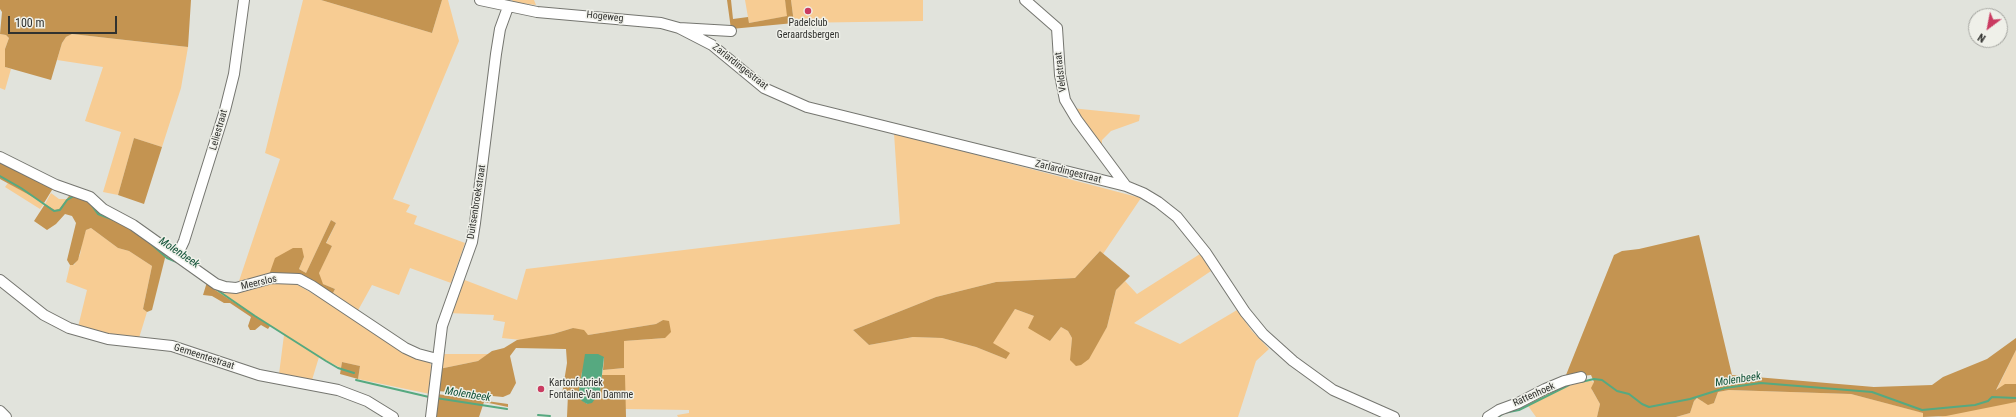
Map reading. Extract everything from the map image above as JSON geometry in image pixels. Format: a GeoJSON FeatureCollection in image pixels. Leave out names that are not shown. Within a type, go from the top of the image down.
{"type":"FeatureCollection","features":[{"type":"Feature","properties":{"kind":"street","name":"Leliestraat"},"geometry":{"type":"LineString","coordinates":[[177,256],[184,241],[225,110],[234,74],[244,0]]}},
{"type":"Feature","properties":{"kind":"street","name":"Hogeweg"},"geometry":{"type":"LineString","coordinates":[[480,0],[537,12],[661,23],[679,28],[731,31]]}},
{"type":"Feature","properties":{"kind":"street","name":"Veldstraat"},"geometry":{"type":"LineString","coordinates":[[1025,0],[1057,28],[1060,75],[1065,100],[1077,120],[1126,186]]}},
{"type":"Feature","properties":{"kind":"street","name":"Duitsenbroekstraat"},"geometry":{"type":"LineString","coordinates":[[431,417],[439,340],[446,309],[472,242],[476,223],[496,54],[500,29],[508,7]]}},
{"type":"Feature","properties":{"kind":"street","name":"Zarlardingestraat"},"geometry":{"type":"LineString","coordinates":[[679,28],[712,45],[764,88],[807,108],[1126,186],[1158,202],[1177,216],[1206,253],[1244,312],[1263,334],[1293,361],[1333,390],[1394,417]]}},
{"type":"Feature","properties":{"kind":"street","name":"Meerslos"},"geometry":{"type":"LineString","coordinates":[[0,157],[61,187],[85,194],[110,214],[133,225],[216,284],[225,287],[243,287],[272,278],[299,278],[405,348],[418,354],[437,359]]}},
{"type":"Feature","properties":{"kind":"street","name":"Gemeentestraat"},"geometry":{"type":"LineString","coordinates":[[0,280],[44,315],[69,328],[108,339],[172,346],[259,374],[338,390],[367,401],[393,417]]}},
{"type":"Feature","properties":{"kind":"street","name":"Rattenhoek"},"geometry":{"type":"LineString","coordinates":[[1488,417],[1499,410],[1518,403],[1545,389],[1581,378]]}},
{"type":"Feature","properties":{"kind":"street"},"geometry":{"type":"LineString","coordinates":[[0,411],[6,417]]}},
{"type":"Feature","properties":{"kind":"shaded area"},"geometry":{"type":"Polygon","coordinates":[[[0,0],[191,0],[188,47],[72,34],[66,37],[62,43],[51,80],[5,67],[5,49],[9,38],[6,35],[0,34],[2,12],[0,9],[0,0]]]}},
{"type":"Feature","properties":{"kind":"shaded area"},"geometry":{"type":"Polygon","coordinates":[[[303,0],[321,0],[432,33],[442,0],[448,0],[459,41],[393,199],[410,205],[406,212],[417,216],[414,224],[465,243],[451,283],[410,268],[399,295],[372,285],[356,314],[331,297],[335,289],[323,284],[320,281],[319,272],[332,246],[326,244],[336,223],[331,220],[306,273],[299,269],[304,257],[269,275],[238,284],[280,159],[265,153],[303,0]]]}},
{"type":"Feature","properties":{"kind":"shaded area"},"geometry":{"type":"Polygon","coordinates":[[[321,0],[442,0],[432,33],[321,0]]]}},
{"type":"Feature","properties":{"kind":"shaded area"},"geometry":{"type":"Polygon","coordinates":[[[512,0],[534,0],[536,5],[513,2],[512,0]]]}},
{"type":"Feature","properties":{"kind":"shaded area"},"geometry":{"type":"Polygon","coordinates":[[[727,0],[731,0],[733,19],[748,17],[749,23],[787,16],[785,0],[791,0],[794,23],[731,29],[727,0]]]}},
{"type":"Feature","properties":{"kind":"shaded area"},"geometry":{"type":"Polygon","coordinates":[[[745,0],[785,0],[788,16],[749,23],[745,0]]]}},
{"type":"Feature","properties":{"kind":"shaded area"},"geometry":{"type":"Polygon","coordinates":[[[791,0],[923,0],[923,21],[794,23],[791,0]]]}},
{"type":"Feature","properties":{"kind":"shaded area"},"geometry":{"type":"Polygon","coordinates":[[[0,34],[6,35],[9,38],[5,49],[5,67],[11,69],[5,90],[0,88],[0,34]]]}},
{"type":"Feature","properties":{"kind":"shaded area"},"geometry":{"type":"Polygon","coordinates":[[[72,34],[188,47],[181,88],[162,147],[134,138],[118,195],[103,192],[121,132],[85,121],[103,67],[57,60],[62,43],[66,37],[72,34]]]}},
{"type":"Feature","properties":{"kind":"shaded area"},"geometry":{"type":"Polygon","coordinates":[[[1071,108],[1140,115],[1139,121],[1111,131],[1102,140],[1102,151],[1071,108]]]}},
{"type":"Feature","properties":{"kind":"shaded area"},"geometry":{"type":"Polygon","coordinates":[[[894,133],[1141,198],[1103,254],[1100,251],[1075,278],[996,282],[936,297],[853,330],[869,345],[913,337],[942,338],[976,347],[1006,359],[992,343],[1015,309],[1034,316],[1050,341],[1061,327],[1068,331],[1072,338],[1071,352],[1098,341],[1107,327],[1116,290],[1125,281],[1137,294],[1200,254],[1211,271],[1134,323],[1180,344],[1237,310],[1252,331],[1269,349],[1256,361],[1238,417],[678,417],[677,415],[689,413],[689,410],[625,409],[624,375],[602,375],[603,370],[624,368],[624,341],[665,338],[663,320],[656,324],[588,335],[573,328],[553,334],[521,340],[502,338],[505,322],[493,320],[494,315],[448,313],[462,279],[517,300],[526,269],[900,224],[894,133]]]}},
{"type":"Feature","properties":{"kind":"shaded area"},"geometry":{"type":"Polygon","coordinates":[[[134,138],[162,147],[144,204],[118,195],[134,138]]]}},
{"type":"Feature","properties":{"kind":"shaded area"},"geometry":{"type":"Polygon","coordinates":[[[0,159],[55,185],[44,203],[0,179],[0,159]]]}},
{"type":"Feature","properties":{"kind":"shaded area"},"geometry":{"type":"Polygon","coordinates":[[[8,183],[44,203],[43,205],[40,209],[5,187],[8,183]]]}},
{"type":"Feature","properties":{"kind":"shaded area"},"geometry":{"type":"Polygon","coordinates":[[[51,193],[59,199],[67,199],[59,209],[55,210],[45,204],[51,193]]]}},
{"type":"Feature","properties":{"kind":"shaded area"},"geometry":{"type":"Polygon","coordinates":[[[77,194],[166,254],[152,310],[147,312],[143,309],[152,266],[129,251],[118,248],[91,228],[86,230],[78,260],[73,265],[70,265],[67,260],[76,223],[72,216],[65,214],[56,224],[47,230],[34,221],[45,204],[55,210],[59,209],[69,196],[77,194]]]}},
{"type":"Feature","properties":{"kind":"shaded area"},"geometry":{"type":"Polygon","coordinates":[[[331,220],[336,223],[326,243],[332,246],[319,273],[323,284],[335,289],[331,297],[290,274],[269,275],[275,258],[293,248],[302,248],[304,257],[299,269],[306,273],[331,220]]]}},
{"type":"Feature","properties":{"kind":"shaded area"},"geometry":{"type":"Polygon","coordinates":[[[91,228],[118,248],[129,251],[152,266],[143,309],[147,312],[139,338],[115,336],[78,327],[87,290],[66,282],[70,265],[74,265],[80,255],[86,230],[91,228]]]}},
{"type":"Feature","properties":{"kind":"shaded area"},"geometry":{"type":"Polygon","coordinates":[[[1699,235],[1732,375],[1874,387],[1932,385],[1943,377],[1987,359],[2016,338],[2016,350],[1996,390],[2005,384],[2016,384],[2016,402],[1946,416],[1923,417],[1923,413],[1851,394],[1729,390],[1718,392],[1714,403],[1708,405],[1697,398],[1694,401],[1690,413],[1676,417],[1597,417],[1600,404],[1591,388],[1594,382],[1591,375],[1572,377],[1566,375],[1614,255],[1622,251],[1639,249],[1699,235]]]}},
{"type":"Feature","properties":{"kind":"shaded area"},"geometry":{"type":"Polygon","coordinates":[[[1100,251],[1130,276],[1116,290],[1107,327],[1089,359],[1081,365],[1076,366],[1070,360],[1072,338],[1068,331],[1061,327],[1050,341],[1028,328],[1034,316],[1015,309],[993,343],[1010,353],[1006,359],[976,347],[942,338],[913,337],[869,345],[853,330],[936,297],[996,282],[1075,278],[1100,251]]]}},
{"type":"Feature","properties":{"kind":"shaded area"},"geometry":{"type":"Polygon","coordinates":[[[291,281],[429,361],[431,365],[430,394],[358,379],[360,366],[342,362],[341,368],[319,357],[312,380],[279,374],[284,335],[211,288],[213,285],[232,291],[251,290],[266,283],[291,281]]]}},
{"type":"Feature","properties":{"kind":"shaded area"},"geometry":{"type":"Polygon","coordinates":[[[207,282],[213,285],[212,288],[270,326],[268,329],[261,325],[255,330],[250,330],[248,326],[251,317],[230,303],[224,303],[212,296],[203,295],[207,282]]]}},
{"type":"Feature","properties":{"kind":"shaded area"},"geometry":{"type":"Polygon","coordinates":[[[663,320],[669,321],[671,332],[665,338],[624,341],[624,368],[603,370],[604,357],[582,372],[578,397],[587,404],[600,392],[602,375],[625,375],[626,417],[567,417],[568,394],[562,394],[567,363],[566,349],[516,348],[510,356],[516,383],[510,394],[503,397],[438,391],[439,369],[478,361],[492,351],[504,348],[517,340],[553,334],[573,328],[584,330],[588,335],[656,324],[663,320]]]}},
{"type":"Feature","properties":{"kind":"shaded area"},"geometry":{"type":"Polygon","coordinates":[[[2016,350],[2016,384],[1996,391],[2016,350]]]}},
{"type":"Feature","properties":{"kind":"shaded area"},"geometry":{"type":"Polygon","coordinates":[[[440,354],[489,354],[478,361],[439,369],[440,354]]]}},
{"type":"Feature","properties":{"kind":"shaded area"},"geometry":{"type":"Polygon","coordinates":[[[585,354],[598,354],[604,357],[600,392],[592,403],[587,404],[578,397],[585,354]]]}},
{"type":"Feature","properties":{"kind":"shaded area"},"geometry":{"type":"Polygon","coordinates":[[[342,362],[360,366],[358,379],[340,374],[342,362]]]}},
{"type":"Feature","properties":{"kind":"shaded area"},"geometry":{"type":"Polygon","coordinates":[[[1585,379],[1594,382],[1592,390],[1600,404],[1597,417],[1536,417],[1526,403],[1569,382],[1585,379]]]}},
{"type":"Feature","properties":{"kind":"shaded area"},"geometry":{"type":"Polygon","coordinates":[[[1729,390],[1851,394],[1924,413],[1923,417],[1676,417],[1690,413],[1694,401],[1698,398],[1703,402],[1714,403],[1718,392],[1729,390]]]}},
{"type":"Feature","properties":{"kind":"shaded area"},"geometry":{"type":"Polygon","coordinates":[[[437,394],[508,404],[508,407],[484,402],[479,417],[435,417],[437,394]]]}},
{"type":"Feature","properties":{"kind":"shaded area"},"geometry":{"type":"Polygon","coordinates":[[[2009,402],[2016,402],[2016,417],[1938,417],[2009,402]]]}},
{"type":"Feature","properties":{"kind":"waterway","name":"Molenbeek"},"geometry":{"type":"LineString","coordinates":[[0,176],[21,188],[54,211],[60,210],[67,200],[74,196]]}},
{"type":"Feature","properties":{"kind":"waterway","name":"Molenbeek"},"geometry":{"type":"LineString","coordinates":[[90,203],[98,214],[114,220]]}},
{"type":"Feature","properties":{"kind":"waterway","name":"Molenbeek"},"geometry":{"type":"LineString","coordinates":[[150,243],[167,258],[179,263]]}},
{"type":"Feature","properties":{"kind":"waterway","name":"Molenbeek"},"geometry":{"type":"LineString","coordinates":[[207,283],[255,316],[326,361],[338,368],[354,373]]}},
{"type":"Feature","properties":{"kind":"waterway","name":"Molenbeek"},"geometry":{"type":"LineString","coordinates":[[1581,382],[1594,379],[1602,380],[1617,391],[1629,394],[1642,404],[1649,407],[1690,399],[1725,388],[1761,383],[1872,392],[1922,410],[1975,405],[1988,401],[1992,397],[2016,398]]}},
{"type":"Feature","properties":{"kind":"waterway","name":"Molenbeek"},"geometry":{"type":"LineString","coordinates":[[356,380],[429,397]]}},
{"type":"Feature","properties":{"kind":"waterway","name":"Molenbeek"},"geometry":{"type":"LineString","coordinates":[[1498,417],[1504,413],[1519,410],[1569,385]]}},
{"type":"Feature","properties":{"kind":"waterway","name":"Molenbeek"},"geometry":{"type":"LineString","coordinates":[[436,398],[507,409]]}},
{"type":"Feature","properties":{"kind":"waterway","name":"Molenbeek"},"geometry":{"type":"LineString","coordinates":[[538,415],[550,416]]}},
{"type":"Feature","properties":{"kind":"place","name":"Padelclub Geraardsbergen"},"geometry":{"type":"Point","coordinates":[808,11]}},
{"type":"Feature","properties":{"kind":"place","name":"Kartonfabriek Fontaine-Van Damme"},"geometry":{"type":"Point","coordinates":[541,389]}}]}
